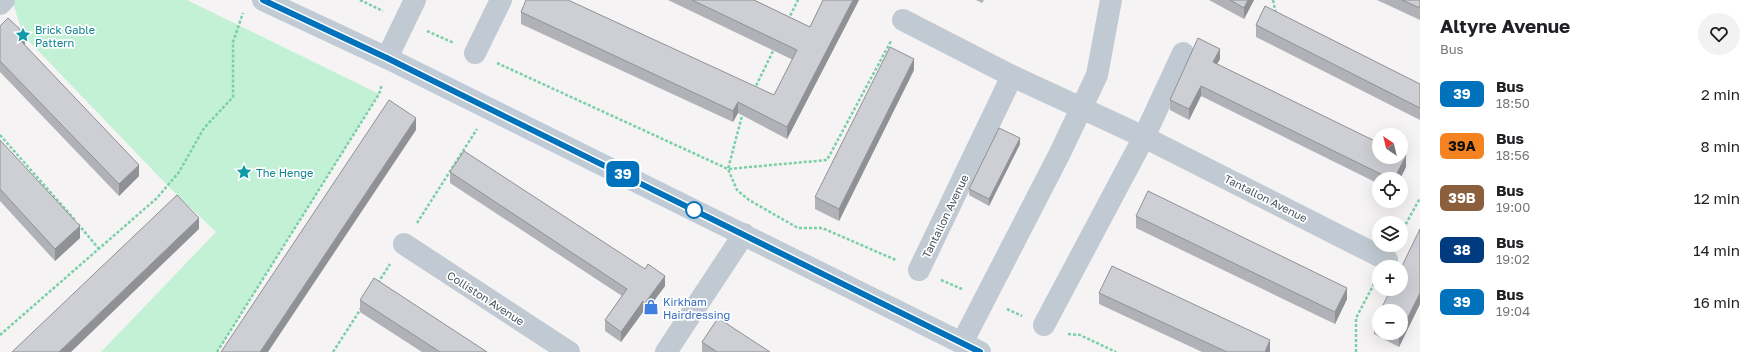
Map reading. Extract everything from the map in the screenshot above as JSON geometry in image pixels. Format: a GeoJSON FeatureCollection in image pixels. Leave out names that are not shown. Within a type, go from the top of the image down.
{"type":"FeatureCollection","features":[{"type":"Feature","properties":{"kind":"street"},"geometry":{"type":"LineString","coordinates":[[0,4],[4,0]]}},
{"type":"Feature","properties":{"kind":"street"},"geometry":{"type":"LineString","coordinates":[[387,58],[415,0]]}},
{"type":"Feature","properties":{"kind":"street"},"geometry":{"type":"LineString","coordinates":[[475,53],[501,0]]}},
{"type":"Feature","properties":{"kind":"street"},"geometry":{"type":"LineString","coordinates":[[253,3],[387,58],[971,347],[984,299],[1060,153],[1096,74],[1111,0]]}},
{"type":"Feature","properties":{"kind":"street","name":"Tantallon Avenue"},"geometry":{"type":"LineString","coordinates":[[903,20],[1012,76],[1080,109],[1144,137],[1387,260]]}},
{"type":"Feature","properties":{"kind":"street"},"geometry":{"type":"LineString","coordinates":[[1044,325],[1144,137],[1183,53]]}},
{"type":"Feature","properties":{"kind":"street","name":"Tantallon Avenue"},"geometry":{"type":"LineString","coordinates":[[919,270],[1012,76]]}},
{"type":"Feature","properties":{"kind":"street"},"geometry":{"type":"LineString","coordinates":[[666,352],[744,234]]}},
{"type":"Feature","properties":{"kind":"street","name":"Colliston Avenue"},"geometry":{"type":"LineString","coordinates":[[404,244],[569,352]]}},
{"type":"Feature","properties":{"kind":"path"},"geometry":{"type":"LineString","coordinates":[[787,21],[798,0]]}},
{"type":"Feature","properties":{"kind":"path"},"geometry":{"type":"LineString","coordinates":[[1273,0],[1277,19]]}},
{"type":"Feature","properties":{"kind":"path"},"geometry":{"type":"LineString","coordinates":[[0,335],[157,198],[179,172],[204,128],[233,97],[233,42],[243,13],[253,3]]}},
{"type":"Feature","properties":{"kind":"path"},"geometry":{"type":"LineString","coordinates":[[405,21],[728,169],[827,160],[903,20]]}},
{"type":"Feature","properties":{"kind":"path"},"geometry":{"type":"LineString","coordinates":[[753,93],[777,43]]}},
{"type":"Feature","properties":{"kind":"path"},"geometry":{"type":"LineString","coordinates":[[217,352],[379,94],[387,58]]}},
{"type":"Feature","properties":{"kind":"path"},"geometry":{"type":"LineString","coordinates":[[746,107],[742,114],[728,169],[737,190],[749,200],[798,228],[822,228],[1064,334],[1080,335],[1116,352]]}},
{"type":"Feature","properties":{"kind":"path"},"geometry":{"type":"LineString","coordinates":[[0,135],[99,249]]}},
{"type":"Feature","properties":{"kind":"path"},"geometry":{"type":"LineString","coordinates":[[1408,220],[1420,198]]}},
{"type":"Feature","properties":{"kind":"path"},"geometry":{"type":"LineString","coordinates":[[1356,352],[1356,318],[1372,288]]}},
{"type":"Feature","properties":{"kind":"green space"},"geometry":{"type":"Polygon","coordinates":[[[12,0],[187,0],[379,94],[217,352],[101,352],[216,232],[168,186],[23,35],[12,0]]]}},
{"type":"Feature","properties":{"kind":"building"},"geometry":{"type":"Polygon","coordinates":[[[526,0],[568,0],[774,95],[797,50],[692,0],[754,0],[810,27],[823,0],[853,0],[787,127],[738,102],[733,111],[521,12],[526,0]]]}},
{"type":"Feature","properties":{"kind":"building"},"geometry":{"type":"Polygon","coordinates":[[[1230,0],[1248,0],[1244,8],[1230,0]]]}},
{"type":"Feature","properties":{"kind":"building"},"geometry":{"type":"Polygon","coordinates":[[[1402,0],[1420,0],[1420,8],[1402,0]]]}},
{"type":"Feature","properties":{"kind":"building"},"geometry":{"type":"Polygon","coordinates":[[[1265,6],[1420,84],[1420,108],[1256,25],[1265,6]]]}},
{"type":"Feature","properties":{"kind":"building"},"geometry":{"type":"Polygon","coordinates":[[[8,18],[25,34],[20,40],[139,165],[119,184],[0,61],[0,26],[8,18]]]}},
{"type":"Feature","properties":{"kind":"building"},"geometry":{"type":"Polygon","coordinates":[[[1198,38],[1220,49],[1213,62],[1372,140],[1372,164],[1402,164],[1398,172],[1377,172],[1201,86],[1189,109],[1170,100],[1198,38]]]}},
{"type":"Feature","properties":{"kind":"building"},"geometry":{"type":"Polygon","coordinates":[[[890,47],[914,59],[839,209],[815,197],[890,47]]]}},
{"type":"Feature","properties":{"kind":"building"},"geometry":{"type":"Polygon","coordinates":[[[389,100],[416,118],[260,352],[221,352],[389,100]]]}},
{"type":"Feature","properties":{"kind":"building"},"geometry":{"type":"Polygon","coordinates":[[[999,128],[1020,138],[989,199],[969,189],[999,128]]]}},
{"type":"Feature","properties":{"kind":"building"},"geometry":{"type":"Polygon","coordinates":[[[0,140],[80,226],[55,249],[0,189],[0,140]]]}},
{"type":"Feature","properties":{"kind":"building"},"geometry":{"type":"Polygon","coordinates":[[[464,151],[645,269],[648,264],[665,276],[645,303],[643,301],[621,332],[605,320],[627,289],[450,172],[464,151]]]}},
{"type":"Feature","properties":{"kind":"building"},"geometry":{"type":"Polygon","coordinates":[[[1148,191],[1347,288],[1335,312],[1136,216],[1148,191]]]}},
{"type":"Feature","properties":{"kind":"building"},"geometry":{"type":"Polygon","coordinates":[[[177,195],[199,218],[59,352],[12,352],[177,195]]]}},
{"type":"Feature","properties":{"kind":"building"},"geometry":{"type":"Polygon","coordinates":[[[1420,229],[1420,293],[1408,317],[1408,304],[1384,304],[1388,296],[1408,296],[1408,260],[1405,260],[1420,229]]]}},
{"type":"Feature","properties":{"kind":"building"},"geometry":{"type":"Polygon","coordinates":[[[1112,266],[1270,340],[1265,352],[1227,352],[1099,293],[1112,266]]]}},
{"type":"Feature","properties":{"kind":"building"},"geometry":{"type":"Polygon","coordinates":[[[374,278],[487,352],[440,352],[360,300],[374,278]]]}},
{"type":"Feature","properties":{"kind":"building"},"geometry":{"type":"Polygon","coordinates":[[[718,318],[770,352],[717,352],[702,342],[718,318]]]}},
{"type":"Feature","properties":{"kind":"bus line","name":"39"},"geometry":{"type":"LineString","coordinates":[[263,0],[387,58],[980,352]]}},
{"type":"Feature","properties":{"kind":"place","name":"Brick Gable Pattern"},"geometry":{"type":"Point","coordinates":[23,35]}},
{"type":"Feature","properties":{"kind":"place","name":"The Henge"},"geometry":{"type":"Point","coordinates":[244,172]}},
{"type":"Feature","properties":{"kind":"place","name":"Kirkham Hairdressing"},"geometry":{"type":"Point","coordinates":[651,307]}}]}
